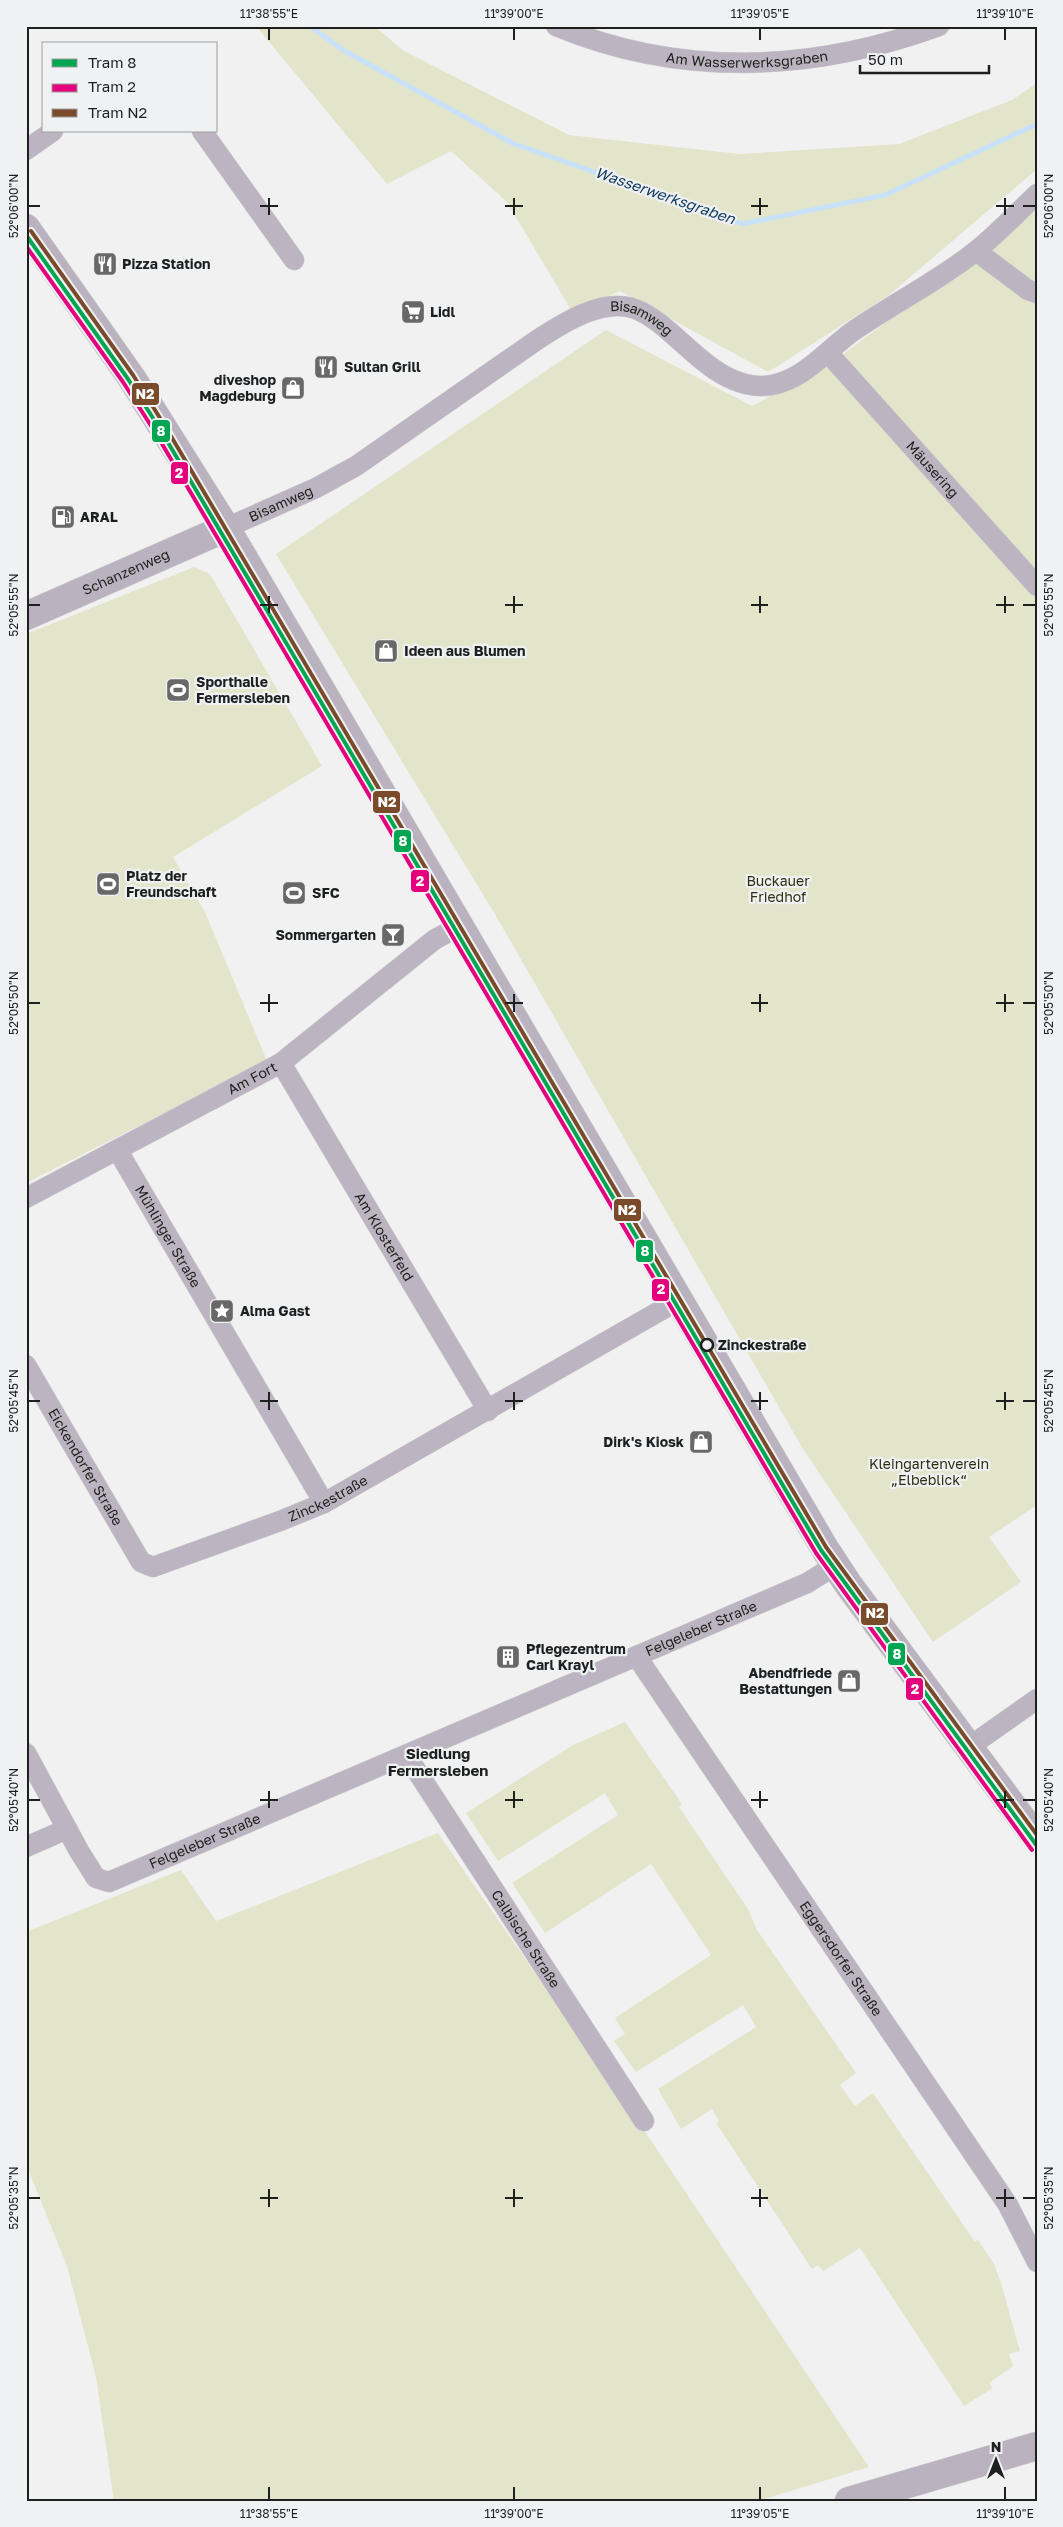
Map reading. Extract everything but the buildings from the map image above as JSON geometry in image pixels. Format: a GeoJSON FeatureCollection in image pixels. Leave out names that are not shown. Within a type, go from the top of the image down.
{"type":"FeatureCollection","features":[{"type":"Feature","properties":{"kind":"main road"},"geometry":{"type":"LineString","coordinates":[[26,228],[130,377],[226,528],[836,1565],[1037,1839]]}},
{"type":"Feature","properties":{"kind":"main road","name":"Schanzenweg"},"geometry":{"type":"LineString","coordinates":[[26,616],[226,528]]}},
{"type":"Feature","properties":{"kind":"main road"},"geometry":{"type":"LineString","coordinates":[[849,2501],[1037,2446]]}},
{"type":"Feature","properties":{"kind":"street","name":"Am Wasserwerksgraben"},"geometry":{"type":"LineString","coordinates":[[556,26],[635,52],[707,63],[774,64],[839,55],[904,39],[939,26]]}},
{"type":"Feature","properties":{"kind":"street"},"geometry":{"type":"LineString","coordinates":[[26,150],[52,132]]}},
{"type":"Feature","properties":{"kind":"street"},"geometry":{"type":"LineString","coordinates":[[203,132],[294,260]]}},
{"type":"Feature","properties":{"kind":"street","name":"Bisamweg"},"geometry":{"type":"LineString","coordinates":[[226,528],[316,488],[356,466],[555,328],[608,306],[635,309],[653,320],[718,372],[740,382],[759,386],[777,384],[797,376],[829,354],[851,333],[976,251],[1037,194]]}},
{"type":"Feature","properties":{"kind":"street"},"geometry":{"type":"LineString","coordinates":[[976,251],[1028,290],[1037,293]]}},
{"type":"Feature","properties":{"kind":"street","name":"Mäusering"},"geometry":{"type":"LineString","coordinates":[[829,354],[1037,586]]}},
{"type":"Feature","properties":{"kind":"street","name":"Am Fort"},"geometry":{"type":"LineString","coordinates":[[26,1198],[118,1151],[280,1063],[434,940],[459,926]]}},
{"type":"Feature","properties":{"kind":"street","name":"Am Klosterfeld"},"geometry":{"type":"LineString","coordinates":[[280,1063],[488,1411]]}},
{"type":"Feature","properties":{"kind":"street","name":"Mühlinger Straße"},"geometry":{"type":"LineString","coordinates":[[118,1151],[324,1503]]}},
{"type":"Feature","properties":{"kind":"street","name":"Zinckestraße"},"geometry":{"type":"LineString","coordinates":[[147,1566],[153,1567],[280,1522],[324,1503],[488,1411],[679,1300]]}},
{"type":"Feature","properties":{"kind":"street","name":"Eickendorfer Straße"},"geometry":{"type":"LineString","coordinates":[[26,1365],[141,1562],[147,1566]]}},
{"type":"Feature","properties":{"kind":"street","name":"Felgeleber Straße"},"geometry":{"type":"LineString","coordinates":[[26,1753],[79,1851],[96,1878],[109,1882],[806,1584],[836,1565]]}},
{"type":"Feature","properties":{"kind":"street","name":"Eggersdorfer Straße"},"geometry":{"type":"LineString","coordinates":[[638,1657],[1008,2206],[1037,2262]]}},
{"type":"Feature","properties":{"kind":"street"},"geometry":{"type":"LineString","coordinates":[[969,1747],[1037,1699]]}},
{"type":"Feature","properties":{"kind":"street","name":"Calbische Straße"},"geometry":{"type":"LineString","coordinates":[[407,1756],[644,2122]]}},
{"type":"Feature","properties":{"kind":"street"},"geometry":{"type":"LineString","coordinates":[[26,1847],[67,1829]]}},
{"type":"Feature","properties":{"kind":"green space"},"geometry":{"type":"Polygon","coordinates":[[[256,26],[374,26],[404,51],[569,135],[740,154],[899,144],[1012,100],[1037,83],[1037,169],[889,295],[768,372],[620,291],[573,313],[507,202],[451,151],[387,184],[256,26]]]}},
{"type":"Feature","properties":{"kind":"green space","name":"Buckauer Friedhof"},"geometry":{"type":"Polygon","coordinates":[[[1037,204],[1037,1505],[989,1537],[1021,1582],[933,1642],[803,1449],[496,916],[276,554],[606,330],[752,406],[834,361],[1012,228],[1037,204]]]}},
{"type":"Feature","properties":{"kind":"green space","name":"Platz der Freundschaft"},"geometry":{"type":"Polygon","coordinates":[[[194,567],[210,574],[322,766],[173,857],[205,912],[267,1061],[26,1183],[26,634],[194,567]]]}},
{"type":"Feature","properties":{"kind":"green space"},"geometry":{"type":"Polygon","coordinates":[[[625,1722],[682,1804],[679,1807],[748,1909],[757,1930],[856,2073],[840,2085],[855,2106],[873,2093],[975,2242],[978,2240],[994,2264],[1020,2351],[1009,2354],[1013,2366],[989,2383],[993,2388],[964,2406],[860,2248],[823,2271],[818,2265],[812,2269],[716,2123],[719,2121],[712,2109],[681,2129],[658,2089],[756,2027],[743,2005],[636,2072],[614,2041],[625,2034],[615,2018],[711,1955],[651,1864],[545,1933],[512,1883],[618,1815],[605,1793],[498,1861],[466,1813],[573,1745],[625,1722]]]}},
{"type":"Feature","properties":{"kind":"green space"},"geometry":{"type":"Polygon","coordinates":[[[438,1833],[648,2136],[869,2467],[758,2501],[114,2501],[96,2377],[67,2266],[26,2164],[26,1932],[181,1870],[216,1921],[438,1833]]]}},
{"type":"Feature","properties":{"kind":"waterway","name":"Wasserwerksgraben"},"geometry":{"type":"LineString","coordinates":[[310,26],[343,50],[512,143],[742,224],[885,195],[1037,124]]}},
{"type":"Feature","properties":{"kind":"tram line","name":"N2"},"geometry":{"type":"LineString","coordinates":[[31,231],[133,375],[165,426],[826,1547],[1037,1835]]}},
{"type":"Feature","properties":{"kind":"tram line","name":"8"},"geometry":{"type":"LineString","coordinates":[[26,235],[128,379],[160,429],[821,1550],[1037,1846]]}},
{"type":"Feature","properties":{"kind":"tram line","name":"2"},"geometry":{"type":"LineString","coordinates":[[26,246],[123,382],[155,432],[816,1553],[1032,1850]]}},
{"type":"Feature","properties":{"kind":"place","name":"Pizza Station"},"geometry":{"type":"Point","coordinates":[105,264]}},
{"type":"Feature","properties":{"kind":"place","name":"Lidl"},"geometry":{"type":"Point","coordinates":[413,312]}},
{"type":"Feature","properties":{"kind":"place","name":"Sultan Grill"},"geometry":{"type":"Point","coordinates":[326,367]}},
{"type":"Feature","properties":{"kind":"place","name":"diveshop Magdeburg"},"geometry":{"type":"Point","coordinates":[293,388]}},
{"type":"Feature","properties":{"kind":"place","name":"ARAL"},"geometry":{"type":"Point","coordinates":[63,517]}},
{"type":"Feature","properties":{"kind":"place","name":"Ideen aus Blumen"},"geometry":{"type":"Point","coordinates":[386,651]}},
{"type":"Feature","properties":{"kind":"place","name":"Sporthalle Fermersleben"},"geometry":{"type":"Point","coordinates":[178,690]}},
{"type":"Feature","properties":{"kind":"place","name":"Platz der Freundschaft"},"geometry":{"type":"Point","coordinates":[108,884]}},
{"type":"Feature","properties":{"kind":"place","name":"SFC"},"geometry":{"type":"Point","coordinates":[294,893]}},
{"type":"Feature","properties":{"kind":"place","name":"Sommergarten"},"geometry":{"type":"Point","coordinates":[393,935]}},
{"type":"Feature","properties":{"kind":"place","name":"Alma Gast"},"geometry":{"type":"Point","coordinates":[222,1311]}},
{"type":"Feature","properties":{"kind":"place","name":"Zinckestraße"},"geometry":{"type":"Point","coordinates":[707,1345]}},
{"type":"Feature","properties":{"kind":"place","name":"Dirk's Kiosk"},"geometry":{"type":"Point","coordinates":[701,1442]}},
{"type":"Feature","properties":{"kind":"place","name":"Pflegezentrum Carl Krayl"},"geometry":{"type":"Point","coordinates":[508,1657]}},
{"type":"Feature","properties":{"kind":"place","name":"Abendfriede Bestattungen"},"geometry":{"type":"Point","coordinates":[849,1681]}},
{"type":"Feature","properties":{"kind":"district","name":"Siedlung Fermersleben"},"geometry":{"type":"Point","coordinates":[438,1762]}},
{"type":"Feature","properties":{"kind":"park label","name":"Kleingartenverein „Elbeblick“"},"geometry":{"type":"Point","coordinates":[929,1472]}}]}
